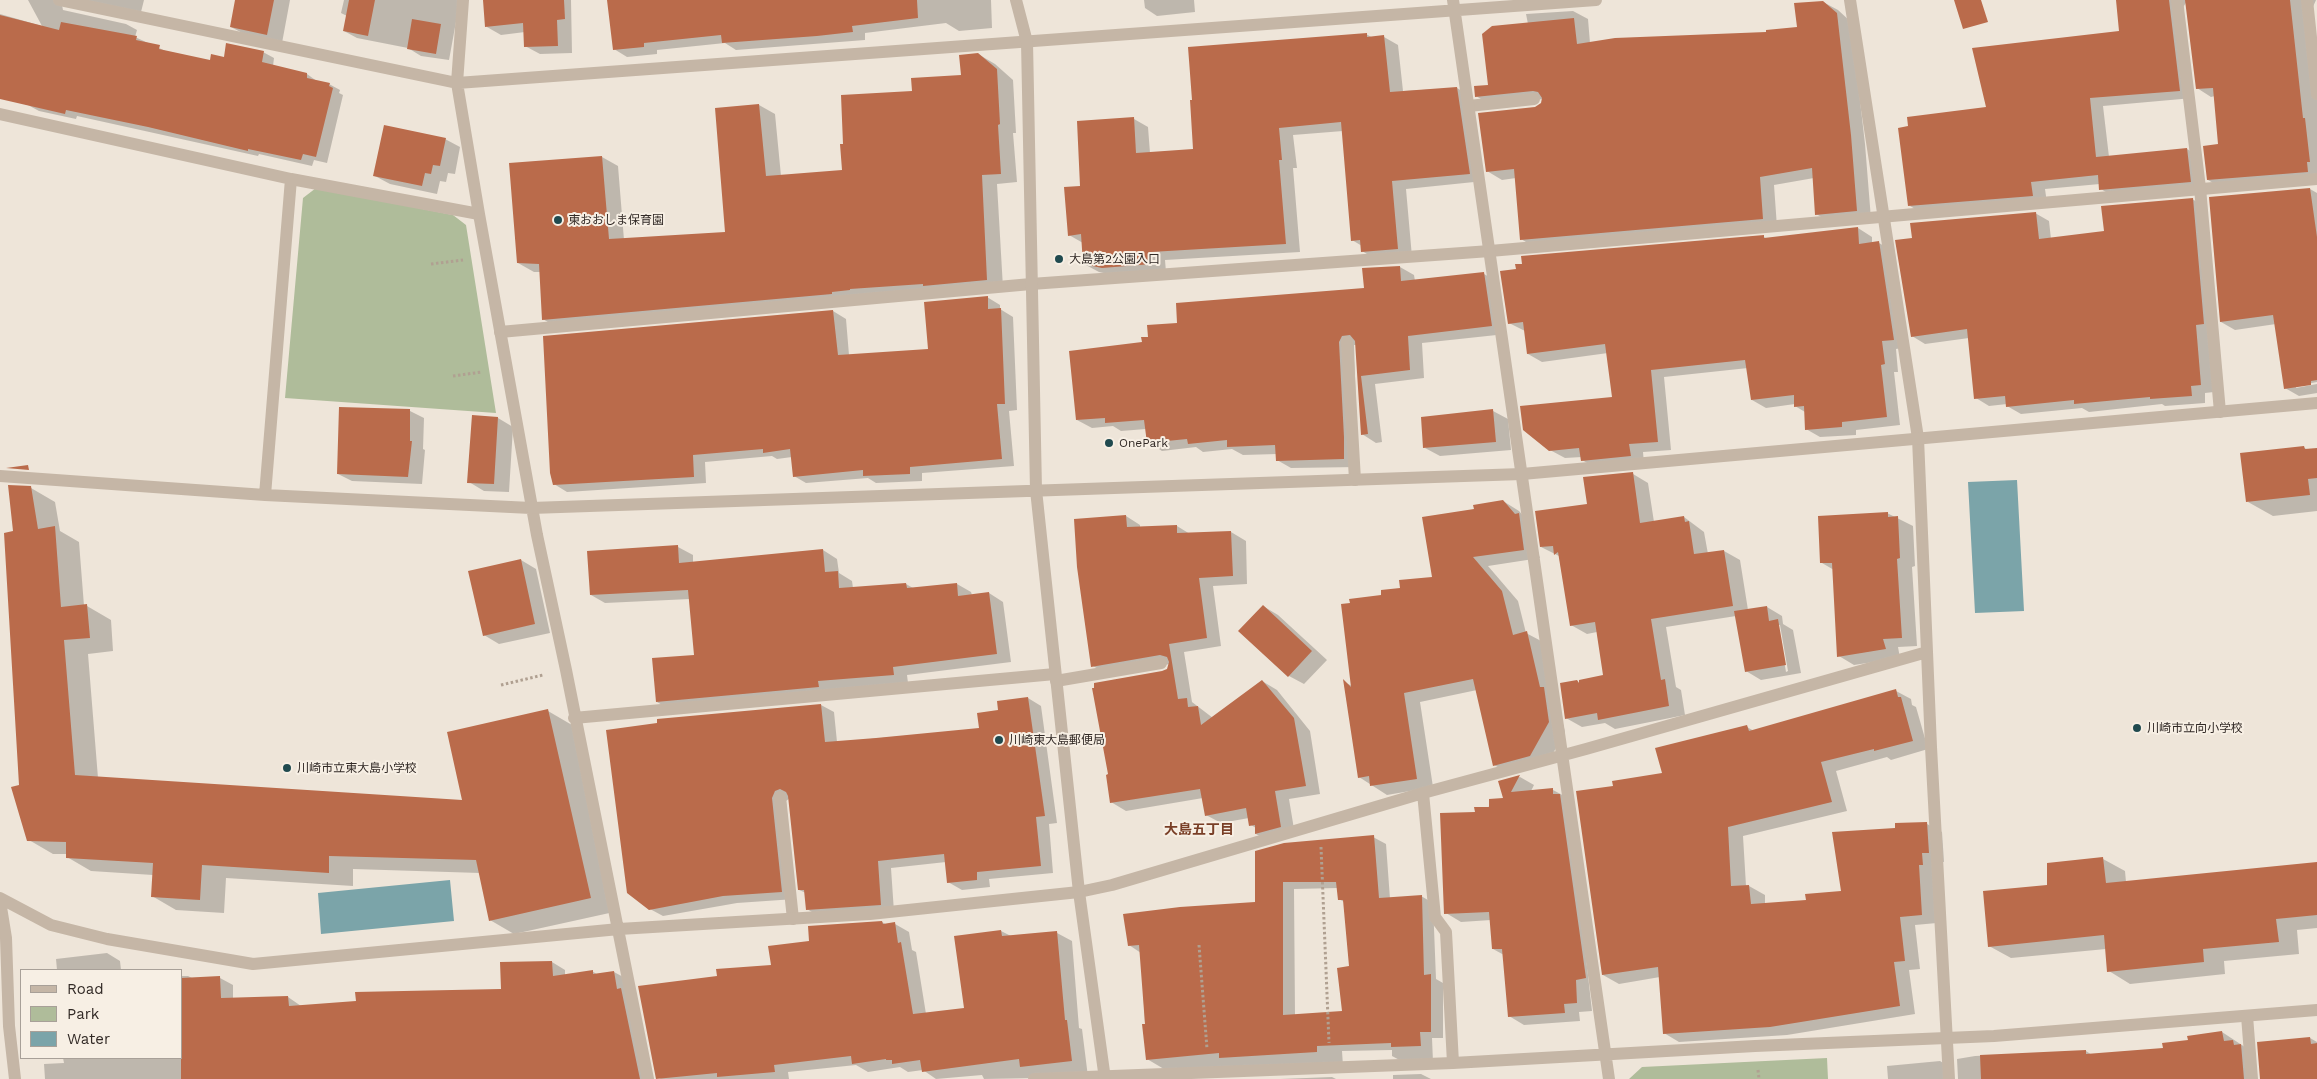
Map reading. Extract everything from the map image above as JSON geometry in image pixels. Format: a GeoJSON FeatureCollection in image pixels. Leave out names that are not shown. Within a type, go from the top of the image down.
{"type":"FeatureCollection","features":[{"type":"Feature","properties":{"kind":"street"},"geometry":{"type":"LineString","coordinates":[[59,0],[457,83],[1027,42],[1454,4],[1596,0]]}},
{"type":"Feature","properties":{"kind":"street"},"geometry":{"type":"LineString","coordinates":[[463,0],[457,83],[478,214],[531,508],[566,670],[574,718],[619,930],[648,1079]]}},
{"type":"Feature","properties":{"kind":"street"},"geometry":{"type":"LineString","coordinates":[[1016,0],[1027,42],[1036,490],[1079,892],[1104,1077]]}},
{"type":"Feature","properties":{"kind":"street"},"geometry":{"type":"LineString","coordinates":[[1850,0],[1918,438],[1945,1037],[1949,1079]]}},
{"type":"Feature","properties":{"kind":"street"},"geometry":{"type":"LineString","coordinates":[[2177,0],[2200,188],[2220,412]]}},
{"type":"Feature","properties":{"kind":"street"},"geometry":{"type":"LineString","coordinates":[[2307,0],[2317,94]]}},
{"type":"Feature","properties":{"kind":"street"},"geometry":{"type":"LineString","coordinates":[[1454,4],[1609,1079]]}},
{"type":"Feature","properties":{"kind":"street"},"geometry":{"type":"LineString","coordinates":[[1469,106],[1534,98]]}},
{"type":"Feature","properties":{"kind":"street"},"geometry":{"type":"LineString","coordinates":[[0,114],[291,179],[478,214]]}},
{"type":"Feature","properties":{"kind":"street"},"geometry":{"type":"LineString","coordinates":[[265,495],[291,179]]}},
{"type":"Feature","properties":{"kind":"street"},"geometry":{"type":"LineString","coordinates":[[500,332],[1032,284],[1490,251],[2317,179]]}},
{"type":"Feature","properties":{"kind":"street"},"geometry":{"type":"LineString","coordinates":[[1347,342],[1355,480]]}},
{"type":"Feature","properties":{"kind":"street"},"geometry":{"type":"LineString","coordinates":[[0,476],[265,495],[531,508],[1522,474],[2317,404]]}},
{"type":"Feature","properties":{"kind":"street"},"geometry":{"type":"LineString","coordinates":[[0,900],[51,926],[106,939],[253,964],[619,930],[870,914],[1079,892],[1112,886],[1320,822],[1562,756],[1927,652]]}},
{"type":"Feature","properties":{"kind":"street"},"geometry":{"type":"LineString","coordinates":[[574,718],[1055,678],[1161,663]]}},
{"type":"Feature","properties":{"kind":"street"},"geometry":{"type":"LineString","coordinates":[[1423,793],[1435,917],[1446,932],[1453,1063]]}},
{"type":"Feature","properties":{"kind":"street"},"geometry":{"type":"LineString","coordinates":[[780,797],[792,919]]}},
{"type":"Feature","properties":{"kind":"street"},"geometry":{"type":"LineString","coordinates":[[0,900],[6,938],[9,1026],[15,1079]]}},
{"type":"Feature","properties":{"kind":"street"},"geometry":{"type":"LineString","coordinates":[[1034,1079],[1209,1071],[1298,1073],[1330,1066],[1453,1063],[1994,1036],[2317,1010]]}},
{"type":"Feature","properties":{"kind":"street"},"geometry":{"type":"LineString","coordinates":[[2247,1016],[2252,1079]]}},
{"type":"Feature","properties":{"kind":"path"},"geometry":{"type":"LineString","coordinates":[[431,264],[486,257]]}},
{"type":"Feature","properties":{"kind":"path"},"geometry":{"type":"LineString","coordinates":[[453,376],[505,369]]}},
{"type":"Feature","properties":{"kind":"path"},"geometry":{"type":"LineString","coordinates":[[501,685],[566,670]]}},
{"type":"Feature","properties":{"kind":"path"},"geometry":{"type":"LineString","coordinates":[[1320,822],[1330,1066]]}},
{"type":"Feature","properties":{"kind":"path"},"geometry":{"type":"LineString","coordinates":[[1199,945],[1209,1071]]}},
{"type":"Feature","properties":{"kind":"green space"},"geometry":{"type":"Polygon","coordinates":[[[316,188],[453,215],[466,225],[496,413],[285,398],[303,198],[316,188]]]}},
{"type":"Feature","properties":{"kind":"green space"},"geometry":{"type":"Polygon","coordinates":[[[1827,1058],[1828,1079],[1629,1079],[1642,1067],[1827,1058]]]}},
{"type":"Feature","properties":{"kind":"water"},"geometry":{"type":"Polygon","coordinates":[[[2017,480],[2024,611],[1975,613],[1968,482],[2017,480]]]}},
{"type":"Feature","properties":{"kind":"water"},"geometry":{"type":"Polygon","coordinates":[[[450,880],[454,921],[321,934],[318,893],[450,880]]]}},
{"type":"Feature","properties":{"kind":"building"},"geometry":{"type":"Polygon","coordinates":[[[235,0],[274,0],[267,35],[230,27],[235,0]]]}},
{"type":"Feature","properties":{"kind":"building"},"geometry":{"type":"Polygon","coordinates":[[[349,0],[375,0],[368,36],[343,31],[349,0]]]}},
{"type":"Feature","properties":{"kind":"building"},"geometry":{"type":"Polygon","coordinates":[[[483,0],[564,0],[565,19],[557,20],[558,46],[524,47],[523,23],[485,27],[483,0]]]}},
{"type":"Feature","properties":{"kind":"building"},"geometry":{"type":"Polygon","coordinates":[[[607,0],[917,0],[918,18],[852,26],[853,32],[817,36],[722,43],[721,35],[644,43],[644,47],[613,50],[607,0]]]}},
{"type":"Feature","properties":{"kind":"building"},"geometry":{"type":"Polygon","coordinates":[[[1954,0],[1981,0],[1988,22],[1963,29],[1954,0]]]}},
{"type":"Feature","properties":{"kind":"building"},"geometry":{"type":"Polygon","coordinates":[[[2116,0],[2169,0],[2180,91],[2090,98],[2096,157],[2187,148],[2191,182],[2099,190],[2098,175],[2031,182],[2033,196],[1908,206],[1898,128],[1908,126],[1907,117],[1986,107],[1972,48],[2119,31],[2116,0]]]}},
{"type":"Feature","properties":{"kind":"building"},"geometry":{"type":"Polygon","coordinates":[[[2185,0],[2290,0],[2303,118],[2305,118],[2310,162],[2307,162],[2308,172],[2207,180],[2203,146],[2218,144],[2213,88],[2196,89],[2185,0]]]}},
{"type":"Feature","properties":{"kind":"building"},"geometry":{"type":"Polygon","coordinates":[[[1823,1],[1837,13],[1851,135],[1857,211],[1815,215],[1812,168],[1760,177],[1763,219],[1520,240],[1514,169],[1486,172],[1478,113],[1535,107],[1541,103],[1542,98],[1538,92],[1533,91],[1475,97],[1474,86],[1488,85],[1482,34],[1492,26],[1574,18],[1577,44],[1615,38],[1766,32],[1766,30],[1797,27],[1794,3],[1823,1]]]}},
{"type":"Feature","properties":{"kind":"building"},"geometry":{"type":"Polygon","coordinates":[[[0,15],[59,30],[61,22],[137,36],[136,40],[160,45],[159,49],[210,60],[211,54],[224,57],[226,43],[264,51],[262,62],[307,73],[307,78],[330,83],[329,86],[333,88],[316,157],[303,154],[301,160],[248,149],[248,151],[148,127],[66,110],[65,114],[0,99],[0,15]]]}},
{"type":"Feature","properties":{"kind":"building"},"geometry":{"type":"Polygon","coordinates":[[[412,19],[441,24],[436,54],[407,49],[412,19]]]}},
{"type":"Feature","properties":{"kind":"building"},"geometry":{"type":"Polygon","coordinates":[[[1367,33],[1367,37],[1384,35],[1390,92],[1457,87],[1470,174],[1392,181],[1398,249],[1361,252],[1360,240],[1351,241],[1341,122],[1279,128],[1282,160],[1279,160],[1286,244],[1151,252],[1152,264],[1102,268],[1083,264],[1081,234],[1068,236],[1064,187],[1080,186],[1077,121],[1134,117],[1136,153],[1193,149],[1188,47],[1367,33]]]}},
{"type":"Feature","properties":{"kind":"building"},"geometry":{"type":"Polygon","coordinates":[[[978,53],[997,69],[1000,124],[998,125],[1001,174],[982,175],[987,280],[923,286],[923,284],[850,289],[832,292],[832,294],[542,320],[539,264],[517,263],[509,163],[602,156],[609,239],[725,232],[715,108],[759,104],[766,176],[842,170],[840,144],[843,144],[841,95],[912,91],[911,78],[961,75],[959,55],[978,53]]]}},
{"type":"Feature","properties":{"kind":"building"},"geometry":{"type":"Polygon","coordinates":[[[384,125],[446,138],[440,166],[433,165],[431,174],[425,173],[422,186],[373,176],[384,125]]]}},
{"type":"Feature","properties":{"kind":"building"},"geometry":{"type":"Polygon","coordinates":[[[2310,188],[2317,237],[2317,380],[2311,381],[2311,385],[2284,389],[2273,315],[2220,322],[2209,197],[2310,188]]]}},
{"type":"Feature","properties":{"kind":"building"},"geometry":{"type":"Polygon","coordinates":[[[2193,198],[2204,324],[2196,325],[2201,385],[2191,386],[2192,396],[2150,399],[2150,397],[2074,404],[2074,400],[2006,407],[2005,396],[1974,399],[1967,329],[1911,337],[1895,240],[1912,238],[1910,223],[2036,212],[2039,239],[2104,231],[2101,206],[2193,198]]]}},
{"type":"Feature","properties":{"kind":"building"},"geometry":{"type":"Polygon","coordinates":[[[1858,227],[1859,244],[1879,241],[1894,340],[1882,341],[1885,364],[1881,365],[1887,417],[1842,422],[1842,427],[1805,430],[1804,406],[1794,407],[1794,395],[1751,400],[1745,360],[1651,370],[1658,442],[1629,444],[1631,456],[1581,461],[1579,448],[1549,451],[1523,430],[1520,406],[1612,397],[1605,344],[1527,354],[1523,322],[1508,324],[1500,271],[1516,269],[1515,264],[1522,264],[1521,256],[1764,235],[1764,238],[1858,227]]]}},
{"type":"Feature","properties":{"kind":"building"},"geometry":{"type":"Polygon","coordinates":[[[1400,266],[1401,281],[1484,272],[1492,326],[1408,336],[1410,370],[1361,376],[1368,434],[1361,435],[1355,341],[1350,335],[1342,336],[1339,342],[1344,459],[1276,461],[1275,445],[1227,447],[1227,440],[1188,444],[1187,439],[1147,443],[1144,420],[1105,423],[1105,418],[1076,420],[1069,351],[1142,342],[1141,337],[1148,337],[1147,325],[1177,323],[1176,303],[1364,288],[1362,268],[1400,266]]]}},
{"type":"Feature","properties":{"kind":"building"},"geometry":{"type":"Polygon","coordinates":[[[988,296],[988,309],[1001,308],[1005,404],[997,404],[1002,459],[910,467],[910,474],[863,476],[863,470],[793,477],[790,449],[763,453],[763,449],[693,455],[694,477],[553,485],[550,473],[543,336],[833,310],[838,355],[928,349],[924,302],[988,296]]]}},
{"type":"Feature","properties":{"kind":"building"},"geometry":{"type":"Polygon","coordinates":[[[339,407],[410,409],[410,441],[412,441],[408,477],[337,474],[339,407]]]}},
{"type":"Feature","properties":{"kind":"building"},"geometry":{"type":"Polygon","coordinates":[[[1493,409],[1496,442],[1423,448],[1421,417],[1493,409]]]}},
{"type":"Feature","properties":{"kind":"building"},"geometry":{"type":"Polygon","coordinates":[[[472,415],[498,417],[494,484],[467,483],[472,415]]]}},
{"type":"Feature","properties":{"kind":"building"},"geometry":{"type":"Polygon","coordinates":[[[2304,446],[2305,449],[2317,448],[2317,478],[2308,479],[2310,495],[2246,502],[2240,453],[2304,446]]]}},
{"type":"Feature","properties":{"kind":"building"},"geometry":{"type":"Polygon","coordinates":[[[28,465],[29,470],[6,468],[28,465]]]}},
{"type":"Feature","properties":{"kind":"building"},"geometry":{"type":"Polygon","coordinates":[[[1633,472],[1640,523],[1684,516],[1685,522],[1689,521],[1694,554],[1724,550],[1733,606],[1651,619],[1661,680],[1665,679],[1669,706],[1598,720],[1597,713],[1565,719],[1560,683],[1577,680],[1579,683],[1579,680],[1603,675],[1595,622],[1570,626],[1558,552],[1554,555],[1553,546],[1540,547],[1535,511],[1587,504],[1583,477],[1633,472]]]}},
{"type":"Feature","properties":{"kind":"building"},"geometry":{"type":"Polygon","coordinates":[[[8,485],[31,486],[38,529],[55,526],[61,607],[87,604],[90,638],[64,640],[75,775],[462,800],[447,732],[548,709],[591,898],[489,921],[476,860],[329,856],[329,873],[202,865],[200,900],[151,897],[153,863],[66,858],[66,842],[27,841],[11,787],[19,785],[4,533],[13,531],[8,485]]]}},
{"type":"Feature","properties":{"kind":"building"},"geometry":{"type":"Polygon","coordinates":[[[1503,500],[1515,514],[1519,513],[1524,550],[1473,557],[1502,591],[1513,635],[1527,631],[1540,687],[1544,687],[1549,722],[1530,756],[1493,766],[1473,679],[1404,693],[1417,779],[1370,786],[1369,776],[1358,778],[1343,679],[1351,687],[1341,604],[1350,603],[1349,599],[1381,595],[1381,590],[1400,588],[1399,580],[1432,577],[1422,517],[1474,509],[1473,505],[1503,500]]]}},
{"type":"Feature","properties":{"kind":"building"},"geometry":{"type":"Polygon","coordinates":[[[1888,512],[1888,517],[1898,516],[1900,558],[1897,559],[1902,638],[1883,639],[1886,649],[1837,657],[1832,563],[1820,563],[1818,516],[1888,512]]]}},
{"type":"Feature","properties":{"kind":"building"},"geometry":{"type":"Polygon","coordinates":[[[1126,515],[1127,527],[1177,525],[1177,533],[1231,531],[1233,576],[1199,578],[1207,638],[1169,644],[1178,699],[1187,698],[1188,707],[1198,706],[1201,725],[1262,680],[1294,718],[1306,786],[1275,791],[1281,827],[1255,834],[1255,825],[1249,826],[1246,808],[1205,816],[1200,789],[1110,803],[1106,775],[1108,774],[1092,688],[1094,688],[1094,683],[1162,671],[1167,669],[1169,662],[1167,657],[1160,655],[1091,667],[1077,567],[1074,519],[1126,515]]]}},
{"type":"Feature","properties":{"kind":"building"},"geometry":{"type":"Polygon","coordinates":[[[678,545],[679,563],[823,549],[825,572],[838,571],[839,588],[906,583],[907,588],[957,583],[958,596],[989,592],[997,654],[893,667],[894,675],[818,681],[819,687],[656,702],[652,658],[694,655],[688,590],[590,595],[587,551],[678,545]]]}},
{"type":"Feature","properties":{"kind":"building"},"geometry":{"type":"Polygon","coordinates":[[[521,559],[535,624],[483,636],[468,571],[521,559]]]}},
{"type":"Feature","properties":{"kind":"building"},"geometry":{"type":"Polygon","coordinates":[[[1263,605],[1312,651],[1288,677],[1238,631],[1263,605]]]}},
{"type":"Feature","properties":{"kind":"building"},"geometry":{"type":"Polygon","coordinates":[[[1767,606],[1769,621],[1778,619],[1786,665],[1745,672],[1734,611],[1767,606]]]}},
{"type":"Feature","properties":{"kind":"building"},"geometry":{"type":"Polygon","coordinates":[[[1896,689],[1898,697],[1901,697],[1913,741],[1821,762],[1832,802],[1728,827],[1731,886],[1749,885],[1751,904],[1806,900],[1805,894],[1841,891],[1832,832],[1895,828],[1895,823],[1927,822],[1929,853],[1922,853],[1923,865],[1919,865],[1922,915],[1900,917],[1905,961],[1894,962],[1900,1006],[1770,1027],[1663,1034],[1658,967],[1602,975],[1576,791],[1613,786],[1612,781],[1662,773],[1655,748],[1747,725],[1749,731],[1896,689]]]}},
{"type":"Feature","properties":{"kind":"building"},"geometry":{"type":"Polygon","coordinates":[[[1028,697],[1045,816],[1036,817],[1041,866],[977,872],[977,880],[947,883],[944,854],[878,861],[881,905],[806,910],[804,890],[798,890],[788,796],[786,792],[780,789],[775,791],[772,798],[782,892],[723,896],[649,910],[627,893],[606,730],[657,723],[657,719],[821,704],[825,742],[979,728],[977,713],[998,710],[997,701],[1028,697]]]}},
{"type":"Feature","properties":{"kind":"building"},"geometry":{"type":"Polygon","coordinates":[[[1520,775],[1511,792],[1553,788],[1553,794],[1560,794],[1586,978],[1576,980],[1577,1003],[1564,1004],[1565,1013],[1508,1017],[1502,949],[1492,949],[1489,912],[1444,914],[1440,813],[1475,812],[1474,807],[1489,807],[1489,799],[1503,798],[1498,781],[1520,775]]]}},
{"type":"Feature","properties":{"kind":"building"},"geometry":{"type":"Polygon","coordinates":[[[1374,835],[1379,898],[1422,895],[1424,975],[1431,974],[1431,1032],[1420,1032],[1421,1046],[1391,1047],[1391,1043],[1317,1046],[1317,1052],[1219,1058],[1219,1053],[1146,1060],[1142,1024],[1145,1024],[1139,945],[1128,946],[1123,914],[1180,907],[1255,902],[1255,851],[1284,843],[1374,835]],[[1283,882],[1283,1015],[1342,1011],[1337,968],[1349,966],[1343,900],[1338,900],[1336,882],[1283,882]]]}},
{"type":"Feature","properties":{"kind":"building"},"geometry":{"type":"Polygon","coordinates":[[[2103,857],[2106,883],[2317,862],[2317,915],[2276,919],[2279,942],[2203,949],[2204,962],[2107,972],[2104,935],[1988,947],[1983,891],[2047,885],[2047,863],[2103,857]]]}},
{"type":"Feature","properties":{"kind":"building"},"geometry":{"type":"Polygon","coordinates":[[[882,921],[883,924],[895,922],[898,943],[901,942],[913,1014],[964,1008],[954,936],[1001,930],[1002,936],[1057,931],[1065,1020],[1067,1020],[1072,1061],[1020,1067],[1019,1059],[922,1072],[920,1060],[892,1064],[892,1060],[886,1059],[852,1064],[851,1056],[774,1065],[775,1072],[717,1077],[717,1073],[656,1079],[638,986],[717,976],[716,969],[771,965],[768,946],[809,941],[808,926],[882,921]]]}},
{"type":"Feature","properties":{"kind":"building"},"geometry":{"type":"Polygon","coordinates":[[[552,961],[553,976],[593,970],[593,974],[614,971],[617,989],[621,988],[640,1079],[181,1079],[182,978],[220,976],[221,998],[288,996],[289,1006],[356,1001],[355,992],[501,989],[500,962],[552,961]]]}},
{"type":"Feature","properties":{"kind":"building"},"geometry":{"type":"Polygon","coordinates":[[[2222,1031],[2224,1041],[2233,1040],[2234,1045],[2241,1044],[2244,1079],[1981,1079],[1980,1055],[2086,1050],[2086,1054],[2163,1048],[2162,1043],[2188,1040],[2187,1036],[2222,1031]]]}},
{"type":"Feature","properties":{"kind":"building"},"geometry":{"type":"Polygon","coordinates":[[[2310,1037],[2311,1044],[2317,1043],[2317,1079],[2260,1079],[2257,1042],[2310,1037]]]}},
{"type":"Feature","properties":{"kind":"place","name":"東おおしま保育園"},"geometry":{"type":"Point","coordinates":[558,220]}},
{"type":"Feature","properties":{"kind":"place","name":"大島第2公園入口"},"geometry":{"type":"Point","coordinates":[1059,259]}},
{"type":"Feature","properties":{"kind":"place","name":"OnePark"},"geometry":{"type":"Point","coordinates":[1109,443]}},
{"type":"Feature","properties":{"kind":"place","name":"川崎市立向小学校"},"geometry":{"type":"Point","coordinates":[2137,728]}},
{"type":"Feature","properties":{"kind":"place","name":"川崎東大島郵便局"},"geometry":{"type":"Point","coordinates":[999,740]}},
{"type":"Feature","properties":{"kind":"place","name":"川崎市立東大島小学校"},"geometry":{"type":"Point","coordinates":[287,768]}},
{"type":"Feature","properties":{"kind":"district","name":"大島五丁目"},"geometry":{"type":"Point","coordinates":[1199,830]}}]}
